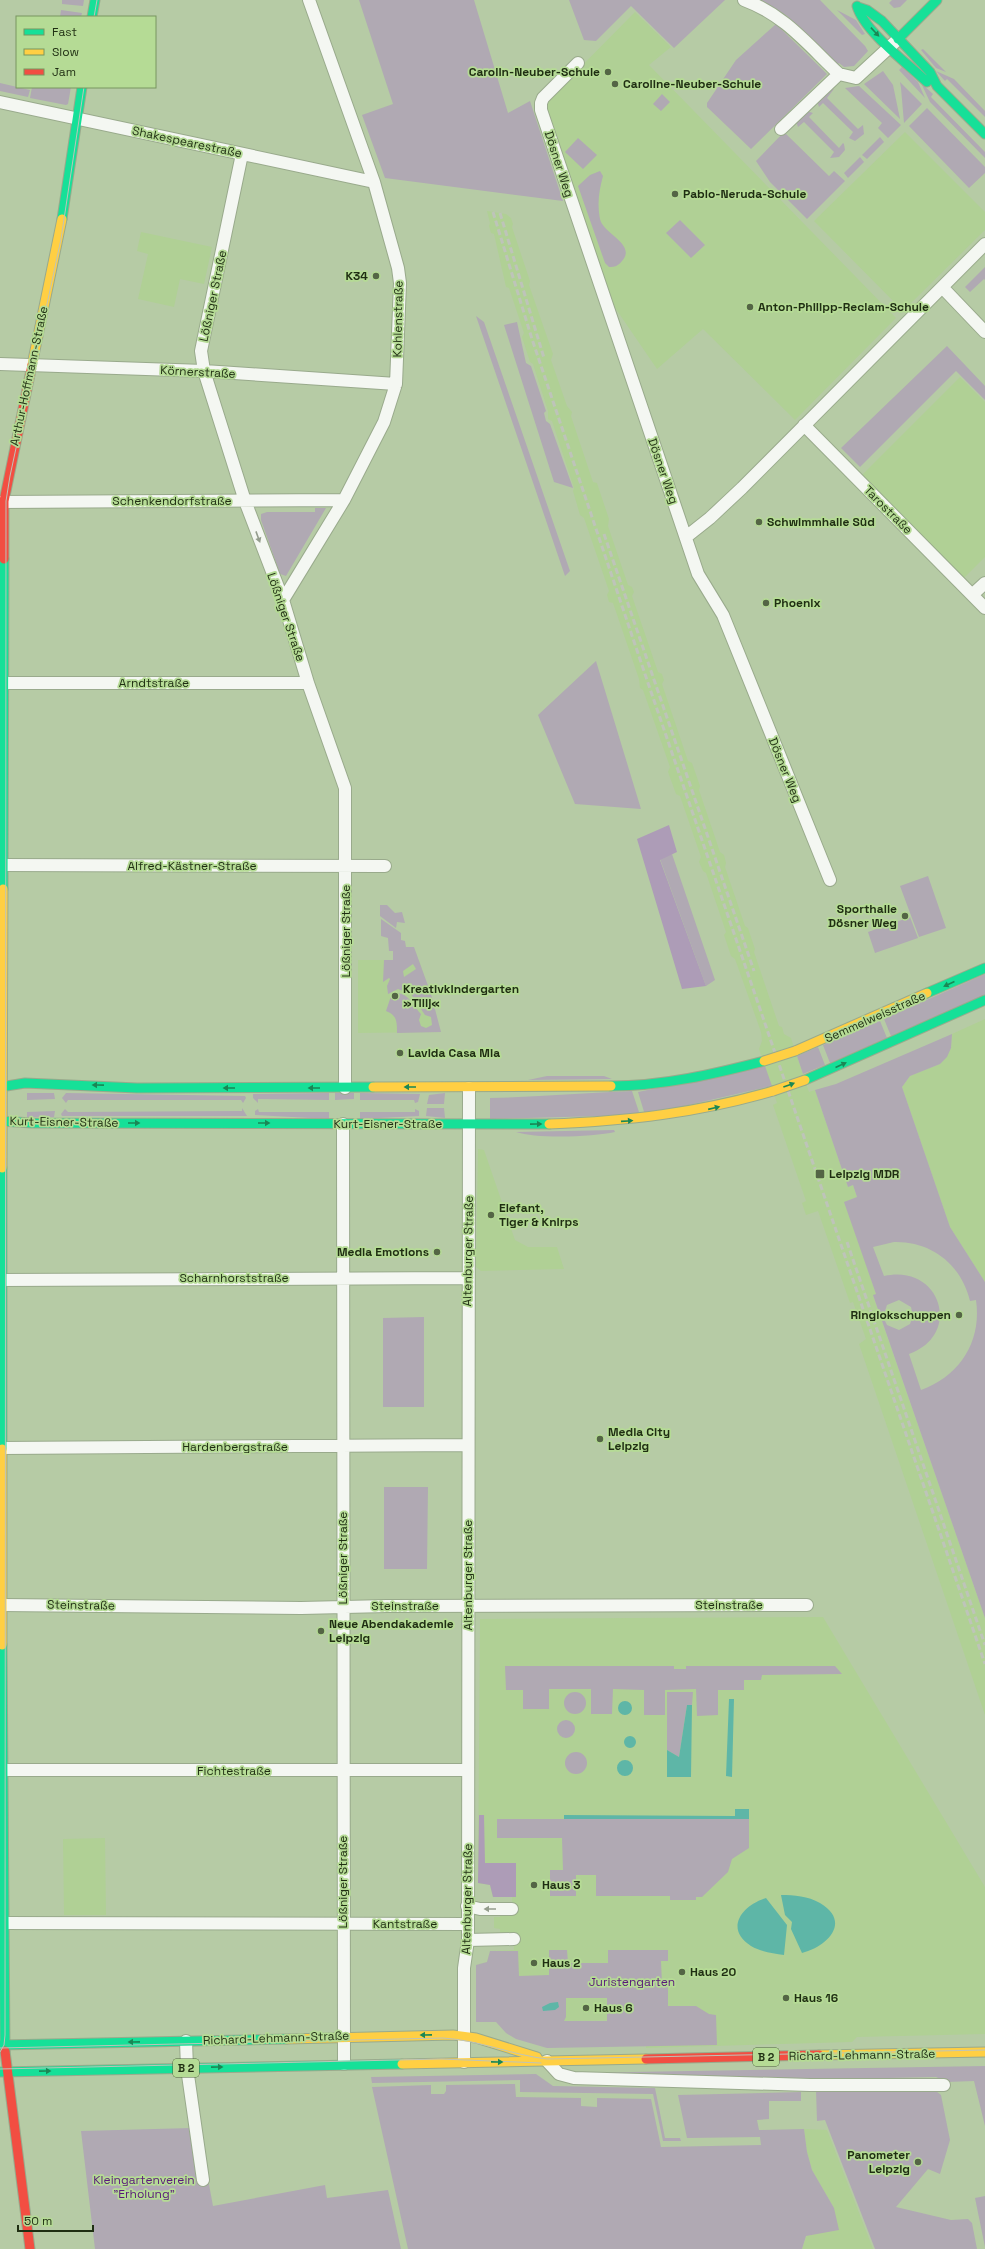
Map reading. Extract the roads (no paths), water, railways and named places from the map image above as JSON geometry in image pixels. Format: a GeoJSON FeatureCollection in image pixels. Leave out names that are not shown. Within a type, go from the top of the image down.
{"type":"FeatureCollection","features":[{"type":"Feature","properties":{"kind":"main road"},"geometry":{"type":"LineString","coordinates":[[92,16],[95,0]]}},
{"type":"Feature","properties":{"kind":"main road"},"geometry":{"type":"LineString","coordinates":[[898,39],[937,0]]}},
{"type":"Feature","properties":{"kind":"main road"},"geometry":{"type":"LineString","coordinates":[[854,3],[875,15],[930,72],[937,86],[985,134]]}},
{"type":"Feature","properties":{"kind":"main road"},"geometry":{"type":"LineString","coordinates":[[854,3],[864,20],[889,48],[925,82],[937,86]]}},
{"type":"Feature","properties":{"kind":"main road","name":"Arthur-Hoffmann-Straße"},"geometry":{"type":"LineString","coordinates":[[30,2249],[3,2072],[2,2045],[2,502],[58,241],[82,88]]}},
{"type":"Feature","properties":{"kind":"main road","name":"Semmelweisstraße"},"geometry":{"type":"LineString","coordinates":[[469,1088],[573,1087],[652,1084],[707,1076],[795,1051],[985,968]]}},
{"type":"Feature","properties":{"kind":"main road","name":"Kurt-Eisner-Straße"},"geometry":{"type":"LineString","coordinates":[[2,1121],[32,1123],[468,1124],[556,1123],[645,1119],[695,1112],[773,1091],[805,1080],[985,1000]]}},
{"type":"Feature","properties":{"kind":"main road"},"geometry":{"type":"LineString","coordinates":[[2,1087],[25,1083],[137,1088],[469,1088]]}},
{"type":"Feature","properties":{"kind":"main road","name":"Richard-Lehmann-Straße"},"geometry":{"type":"LineString","coordinates":[[2,2045],[344,2037],[465,2036],[547,2061]]}},
{"type":"Feature","properties":{"kind":"main road","name":"Richard-Lehmann-Straße"},"geometry":{"type":"LineString","coordinates":[[3,2072],[985,2052]]}},
{"type":"Feature","properties":{"kind":"street","name":"Kohlenstraße"},"geometry":{"type":"LineString","coordinates":[[283,600],[344,500],[384,422],[396,384],[400,283],[398,268],[374,182],[310,0]]}},
{"type":"Feature","properties":{"kind":"street"},"geometry":{"type":"LineString","coordinates":[[744,0],[763,7],[778,15],[839,74],[856,78],[898,39]]}},
{"type":"Feature","properties":{"kind":"street","name":"Dösner Weg"},"geometry":{"type":"LineString","coordinates":[[578,63],[543,98],[541,103],[542,110],[698,574],[724,615],[830,880]]}},
{"type":"Feature","properties":{"kind":"street"},"geometry":{"type":"LineString","coordinates":[[780,129],[839,74]]}},
{"type":"Feature","properties":{"kind":"street","name":"Shakespearestraße"},"geometry":{"type":"LineString","coordinates":[[0,102],[374,182]]}},
{"type":"Feature","properties":{"kind":"street","name":"Lößniger Straße"},"geometry":{"type":"LineString","coordinates":[[242,154],[201,351],[204,371],[245,501],[283,600],[308,683],[344,788],[346,866],[345,1088]]}},
{"type":"Feature","properties":{"kind":"street"},"geometry":{"type":"LineString","coordinates":[[686,537],[720,508],[985,244]]}},
{"type":"Feature","properties":{"kind":"street"},"geometry":{"type":"LineString","coordinates":[[942,287],[985,332]]}},
{"type":"Feature","properties":{"kind":"street","name":"Körnerstraße"},"geometry":{"type":"LineString","coordinates":[[0,364],[204,371],[396,384]]}},
{"type":"Feature","properties":{"kind":"street","name":"Tarostraße"},"geometry":{"type":"LineString","coordinates":[[804,425],[985,608]]}},
{"type":"Feature","properties":{"kind":"street","name":"Schenkendorfstraße"},"geometry":{"type":"LineString","coordinates":[[2,502],[344,500]]}},
{"type":"Feature","properties":{"kind":"street"},"geometry":{"type":"LineString","coordinates":[[972,595],[985,583]]}},
{"type":"Feature","properties":{"kind":"street","name":"Arndtstraße"},"geometry":{"type":"LineString","coordinates":[[2,683],[308,683]]}},
{"type":"Feature","properties":{"kind":"street","name":"Alfred-Kästner-Straße"},"geometry":{"type":"LineString","coordinates":[[2,865],[385,866]]}},
{"type":"Feature","properties":{"kind":"street","name":"Altenburger Straße"},"geometry":{"type":"LineString","coordinates":[[464,2062],[464,1968],[467,1957],[468,1940],[469,1088]]}},
{"type":"Feature","properties":{"kind":"street","name":"Lößniger Straße"},"geometry":{"type":"LineString","coordinates":[[343,1124],[344,1277],[342,1607],[344,2064]]}},
{"type":"Feature","properties":{"kind":"street","name":"Scharnhorststraße"},"geometry":{"type":"LineString","coordinates":[[1,1280],[344,1277],[468,1278]]}},
{"type":"Feature","properties":{"kind":"street","name":"Hardenbergstraße"},"geometry":{"type":"LineString","coordinates":[[2,1448],[468,1446]]}},
{"type":"Feature","properties":{"kind":"street","name":"Steinstraße"},"geometry":{"type":"LineString","coordinates":[[2,1604],[342,1607],[807,1605]]}},
{"type":"Feature","properties":{"kind":"street","name":"Fichtestraße"},"geometry":{"type":"LineString","coordinates":[[1,1770],[468,1770]]}},
{"type":"Feature","properties":{"kind":"street"},"geometry":{"type":"LineString","coordinates":[[467,1906],[480,1909],[512,1909]]}},
{"type":"Feature","properties":{"kind":"street","name":"Kantstraße"},"geometry":{"type":"LineString","coordinates":[[1,1923],[164,1922],[343,1925],[467,1924]]}},
{"type":"Feature","properties":{"kind":"street"},"geometry":{"type":"LineString","coordinates":[[468,1940],[514,1939]]}},
{"type":"Feature","properties":{"kind":"street"},"geometry":{"type":"LineString","coordinates":[[186,2041],[187,2068],[203,2180]]}},
{"type":"Feature","properties":{"kind":"street","name":"Richard-Lehmann-Straße"},"geometry":{"type":"LineString","coordinates":[[547,2061],[562,2076],[574,2078],[810,2085],[944,2085]]}},
{"type":"Feature","properties":{"kind":"water"},"geometry":{"type":"Polygon","coordinates":[[[729,1699],[734,1699],[732,1777],[726,1776],[729,1699]]]}},
{"type":"Feature","properties":{"kind":"water"},"geometry":{"type":"Polygon","coordinates":[[[625,1701],[630,1703],[632,1708],[630,1713],[625,1715],[620,1713],[618,1708],[620,1703],[625,1701]]]}},
{"type":"Feature","properties":{"kind":"water"},"geometry":{"type":"Polygon","coordinates":[[[687,1705],[692,1705],[691,1777],[667,1777],[667,1750],[679,1757],[687,1705]]]}},
{"type":"Feature","properties":{"kind":"water"},"geometry":{"type":"Polygon","coordinates":[[[632,1736],[635,1737],[635,1747],[628,1748],[625,1747],[624,1740],[625,1737],[632,1736]]]}},
{"type":"Feature","properties":{"kind":"water"},"geometry":{"type":"Polygon","coordinates":[[[625,1760],[632,1765],[633,1768],[628,1775],[625,1776],[618,1771],[617,1768],[622,1761],[625,1760]]]}},
{"type":"Feature","properties":{"kind":"water"},"geometry":{"type":"Polygon","coordinates":[[[735,1809],[749,1809],[749,1819],[564,1819],[564,1815],[735,1816],[735,1809]]]}},
{"type":"Feature","properties":{"kind":"water"},"geometry":{"type":"Polygon","coordinates":[[[781,1895],[806,1897],[820,1903],[829,1910],[834,1918],[835,1926],[827,1940],[811,1950],[802,1953],[791,1929],[792,1922],[785,1915],[781,1895]]]}},
{"type":"Feature","properties":{"kind":"water"},"geometry":{"type":"Polygon","coordinates":[[[766,1898],[787,1925],[784,1955],[759,1950],[751,1946],[743,1939],[739,1932],[739,1918],[750,1906],[757,1901],[766,1898]]]}},
{"type":"Feature","properties":{"kind":"water"},"geometry":{"type":"Polygon","coordinates":[[[558,2002],[559,2007],[555,2010],[543,2011],[542,2007],[550,2003],[558,2002]]]}},
{"type":"Feature","properties":{"kind":"tram line"},"geometry":{"type":"LineString","coordinates":[[94,16],[97,0]]}},
{"type":"Feature","properties":{"kind":"tram line"},"geometry":{"type":"LineString","coordinates":[[0,2052],[4,2045],[5,2035],[6,501],[10,476],[61,239],[84,88]]}},
{"type":"Feature","properties":{"kind":"tram line"},"geometry":{"type":"LineString","coordinates":[[0,2048],[443,2038],[456,2039],[547,2059],[985,2050]]}},
{"type":"Feature","properties":{"kind":"tram line"},"geometry":{"type":"LineString","coordinates":[[0,2069],[441,2059],[541,2063]]}},
{"type":"Feature","properties":{"kind":"railway"},"geometry":{"type":"LineString","coordinates":[[493,212],[532,339],[647,680],[985,1664]]}},
{"type":"Feature","properties":{"kind":"railway"},"geometry":{"type":"LineString","coordinates":[[500,213],[544,358]]}},
{"type":"Feature","properties":{"kind":"railway"},"geometry":{"type":"LineString","coordinates":[[604,534],[754,971]]}},
{"type":"Feature","properties":{"kind":"railway"},"geometry":{"type":"LineString","coordinates":[[847,1242],[985,1645]]}},
{"type":"Feature","properties":{"kind":"place","name":"Carolin-Neuber-Schule"},"geometry":{"type":"Point","coordinates":[608,72]}},
{"type":"Feature","properties":{"kind":"place","name":"Caroline-Neuber-Schule"},"geometry":{"type":"Point","coordinates":[615,84]}},
{"type":"Feature","properties":{"kind":"place","name":"Pablo-Neruda-Schule"},"geometry":{"type":"Point","coordinates":[675,194]}},
{"type":"Feature","properties":{"kind":"place","name":"K34"},"geometry":{"type":"Point","coordinates":[376,276]}},
{"type":"Feature","properties":{"kind":"place","name":"Anton-Philipp-Reclam-Schule"},"geometry":{"type":"Point","coordinates":[750,307]}},
{"type":"Feature","properties":{"kind":"place","name":"Schwimmhalle Süd"},"geometry":{"type":"Point","coordinates":[759,522]}},
{"type":"Feature","properties":{"kind":"place","name":"Phoenix"},"geometry":{"type":"Point","coordinates":[766,603]}},
{"type":"Feature","properties":{"kind":"place","name":"Sporthalle Dösner Weg"},"geometry":{"type":"Point","coordinates":[905,916]}},
{"type":"Feature","properties":{"kind":"place","name":"Kreativkindergarten »Tillj«"},"geometry":{"type":"Point","coordinates":[395,996]}},
{"type":"Feature","properties":{"kind":"place","name":"Lavida Casa Mia"},"geometry":{"type":"Point","coordinates":[400,1053]}},
{"type":"Feature","properties":{"kind":"place","name":"Leipzig MDR"},"geometry":{"type":"Point","coordinates":[820,1174]}},
{"type":"Feature","properties":{"kind":"place","name":"Elefant, Tiger & Knirps"},"geometry":{"type":"Point","coordinates":[491,1215]}},
{"type":"Feature","properties":{"kind":"place","name":"Media Emotions"},"geometry":{"type":"Point","coordinates":[437,1252]}},
{"type":"Feature","properties":{"kind":"place","name":"Ringlokschuppen"},"geometry":{"type":"Point","coordinates":[959,1315]}},
{"type":"Feature","properties":{"kind":"place","name":"Media City Leipzig"},"geometry":{"type":"Point","coordinates":[600,1439]}},
{"type":"Feature","properties":{"kind":"place","name":"Neue Abendakademie Leipzig"},"geometry":{"type":"Point","coordinates":[321,1631]}},
{"type":"Feature","properties":{"kind":"place","name":"Haus 3"},"geometry":{"type":"Point","coordinates":[534,1885]}},
{"type":"Feature","properties":{"kind":"place","name":"Haus 2"},"geometry":{"type":"Point","coordinates":[534,1963]}},
{"type":"Feature","properties":{"kind":"place","name":"Haus 20"},"geometry":{"type":"Point","coordinates":[682,1972]}},
{"type":"Feature","properties":{"kind":"place","name":"Haus 16"},"geometry":{"type":"Point","coordinates":[786,1998]}},
{"type":"Feature","properties":{"kind":"place","name":"Haus 6"},"geometry":{"type":"Point","coordinates":[586,2008]}},
{"type":"Feature","properties":{"kind":"place","name":"Panometer Leipzig"},"geometry":{"type":"Point","coordinates":[918,2162]}},
{"type":"Feature","properties":{"kind":"park label","name":"Juristengarten"},"geometry":{"type":"Point","coordinates":[632,1982]}},
{"type":"Feature","properties":{"kind":"park label","name":"Kleingartenverein \"Erholung\""},"geometry":{"type":"Point","coordinates":[144,2187]}}]}
